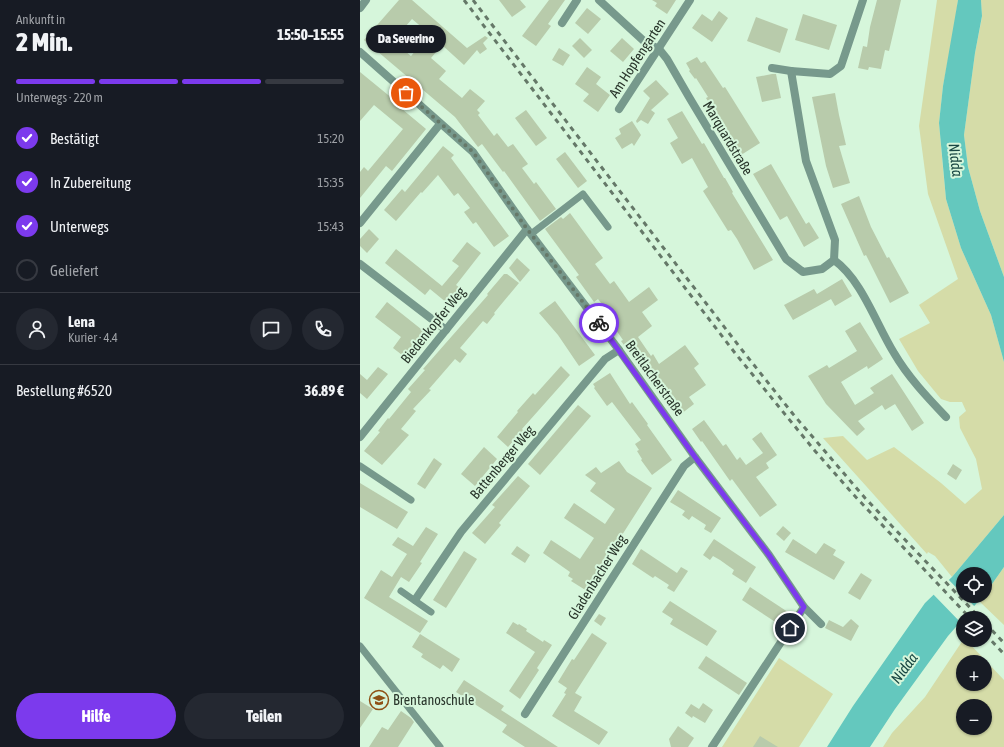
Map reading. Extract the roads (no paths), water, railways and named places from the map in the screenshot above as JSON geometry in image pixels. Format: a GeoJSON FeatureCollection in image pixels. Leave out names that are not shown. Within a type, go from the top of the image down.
{"type":"FeatureCollection","features":[{"type":"Feature","properties":{"kind":"street"},"geometry":{"type":"LineString","coordinates":[[360,8],[366,0]]}},
{"type":"Feature","properties":{"kind":"street"},"geometry":{"type":"LineString","coordinates":[[562,23],[577,0]]}},
{"type":"Feature","properties":{"kind":"street","name":"Marquardstraße"},"geometry":{"type":"LineString","coordinates":[[599,0],[646,43],[659,49],[667,59],[786,259],[803,272],[822,270],[834,260]]}},
{"type":"Feature","properties":{"kind":"street","name":"Am Hopfengarten"},"geometry":{"type":"LineString","coordinates":[[619,109],[690,0]]}},
{"type":"Feature","properties":{"kind":"street"},"geometry":{"type":"LineString","coordinates":[[772,68],[830,74],[841,66],[863,0]]}},
{"type":"Feature","properties":{"kind":"street","name":"Breitlacherstraße"},"geometry":{"type":"LineString","coordinates":[[360,52],[473,152],[529,232],[619,350],[695,457],[769,555],[804,607],[821,624]]}},
{"type":"Feature","properties":{"kind":"street"},"geometry":{"type":"LineString","coordinates":[[791,71],[806,161],[835,240],[834,260],[844,267],[854,280],[894,353],[910,376],[918,387],[946,417]]}},
{"type":"Feature","properties":{"kind":"street"},"geometry":{"type":"LineString","coordinates":[[360,223],[440,124]]}},
{"type":"Feature","properties":{"kind":"street","name":"Biedenkopfer Weg"},"geometry":{"type":"LineString","coordinates":[[360,436],[446,330],[529,232]]}},
{"type":"Feature","properties":{"kind":"street"},"geometry":{"type":"LineString","coordinates":[[360,264],[446,330]]}},
{"type":"Feature","properties":{"kind":"street","name":"Battenberger Weg"},"geometry":{"type":"LineString","coordinates":[[415,600],[460,532],[605,359],[619,350]]}},
{"type":"Feature","properties":{"kind":"street","name":"Gladenbacher Weg"},"geometry":{"type":"LineString","coordinates":[[525,714],[684,466],[695,457]]}},
{"type":"Feature","properties":{"kind":"street"},"geometry":{"type":"LineString","coordinates":[[712,747],[804,607]]}},
{"type":"Feature","properties":{"kind":"lane"},"geometry":{"type":"LineString","coordinates":[[529,232],[583,194],[608,227]]}},
{"type":"Feature","properties":{"kind":"lane"},"geometry":{"type":"LineString","coordinates":[[360,466],[411,500]]}},
{"type":"Feature","properties":{"kind":"lane"},"geometry":{"type":"LineString","coordinates":[[401,591],[431,612]]}},
{"type":"Feature","properties":{"kind":"lane"},"geometry":{"type":"LineString","coordinates":[[360,646],[440,747]]}},
{"type":"Feature","properties":{"kind":"water","name":"Nidda"},"geometry":{"type":"Polygon","coordinates":[[[958,0],[981,0],[982,16],[975,53],[964,135],[968,167],[980,211],[1004,277],[1004,362],[991,315],[961,248],[946,199],[939,123],[943,86],[958,0]]]}},
{"type":"Feature","properties":{"kind":"water"},"geometry":{"type":"Polygon","coordinates":[[[1004,515],[1004,567],[992,584],[992,567],[960,567],[1004,515]]]}},
{"type":"Feature","properties":{"kind":"water","name":"Nidda"},"geometry":{"type":"Polygon","coordinates":[[[956,572],[956,603],[977,603],[970,611],[956,611],[956,627],[895,709],[870,747],[827,747],[853,706],[925,603],[956,572]]]}},
{"type":"Feature","properties":{"kind":"railway"},"geometry":{"type":"LineString","coordinates":[[464,0],[735,353],[815,451],[852,493],[963,611]]}},
{"type":"Feature","properties":{"kind":"railway"},"geometry":{"type":"LineString","coordinates":[[473,0],[742,350],[793,414],[865,498],[973,611]]}},
{"type":"Feature","properties":{"kind":"railway"},"geometry":{"type":"LineString","coordinates":[[992,630],[1004,643]]}},
{"type":"Feature","properties":{"kind":"railway"},"geometry":{"type":"LineString","coordinates":[[992,641],[1004,654]]}},
{"type":"Feature","properties":{"kind":"place","name":"Da Severino"},"geometry":{"type":"Point","coordinates":[406,93]}},
{"type":"Feature","properties":{"kind":"place","name":"Brentanoschule"},"geometry":{"type":"Point","coordinates":[379,700]}}]}
